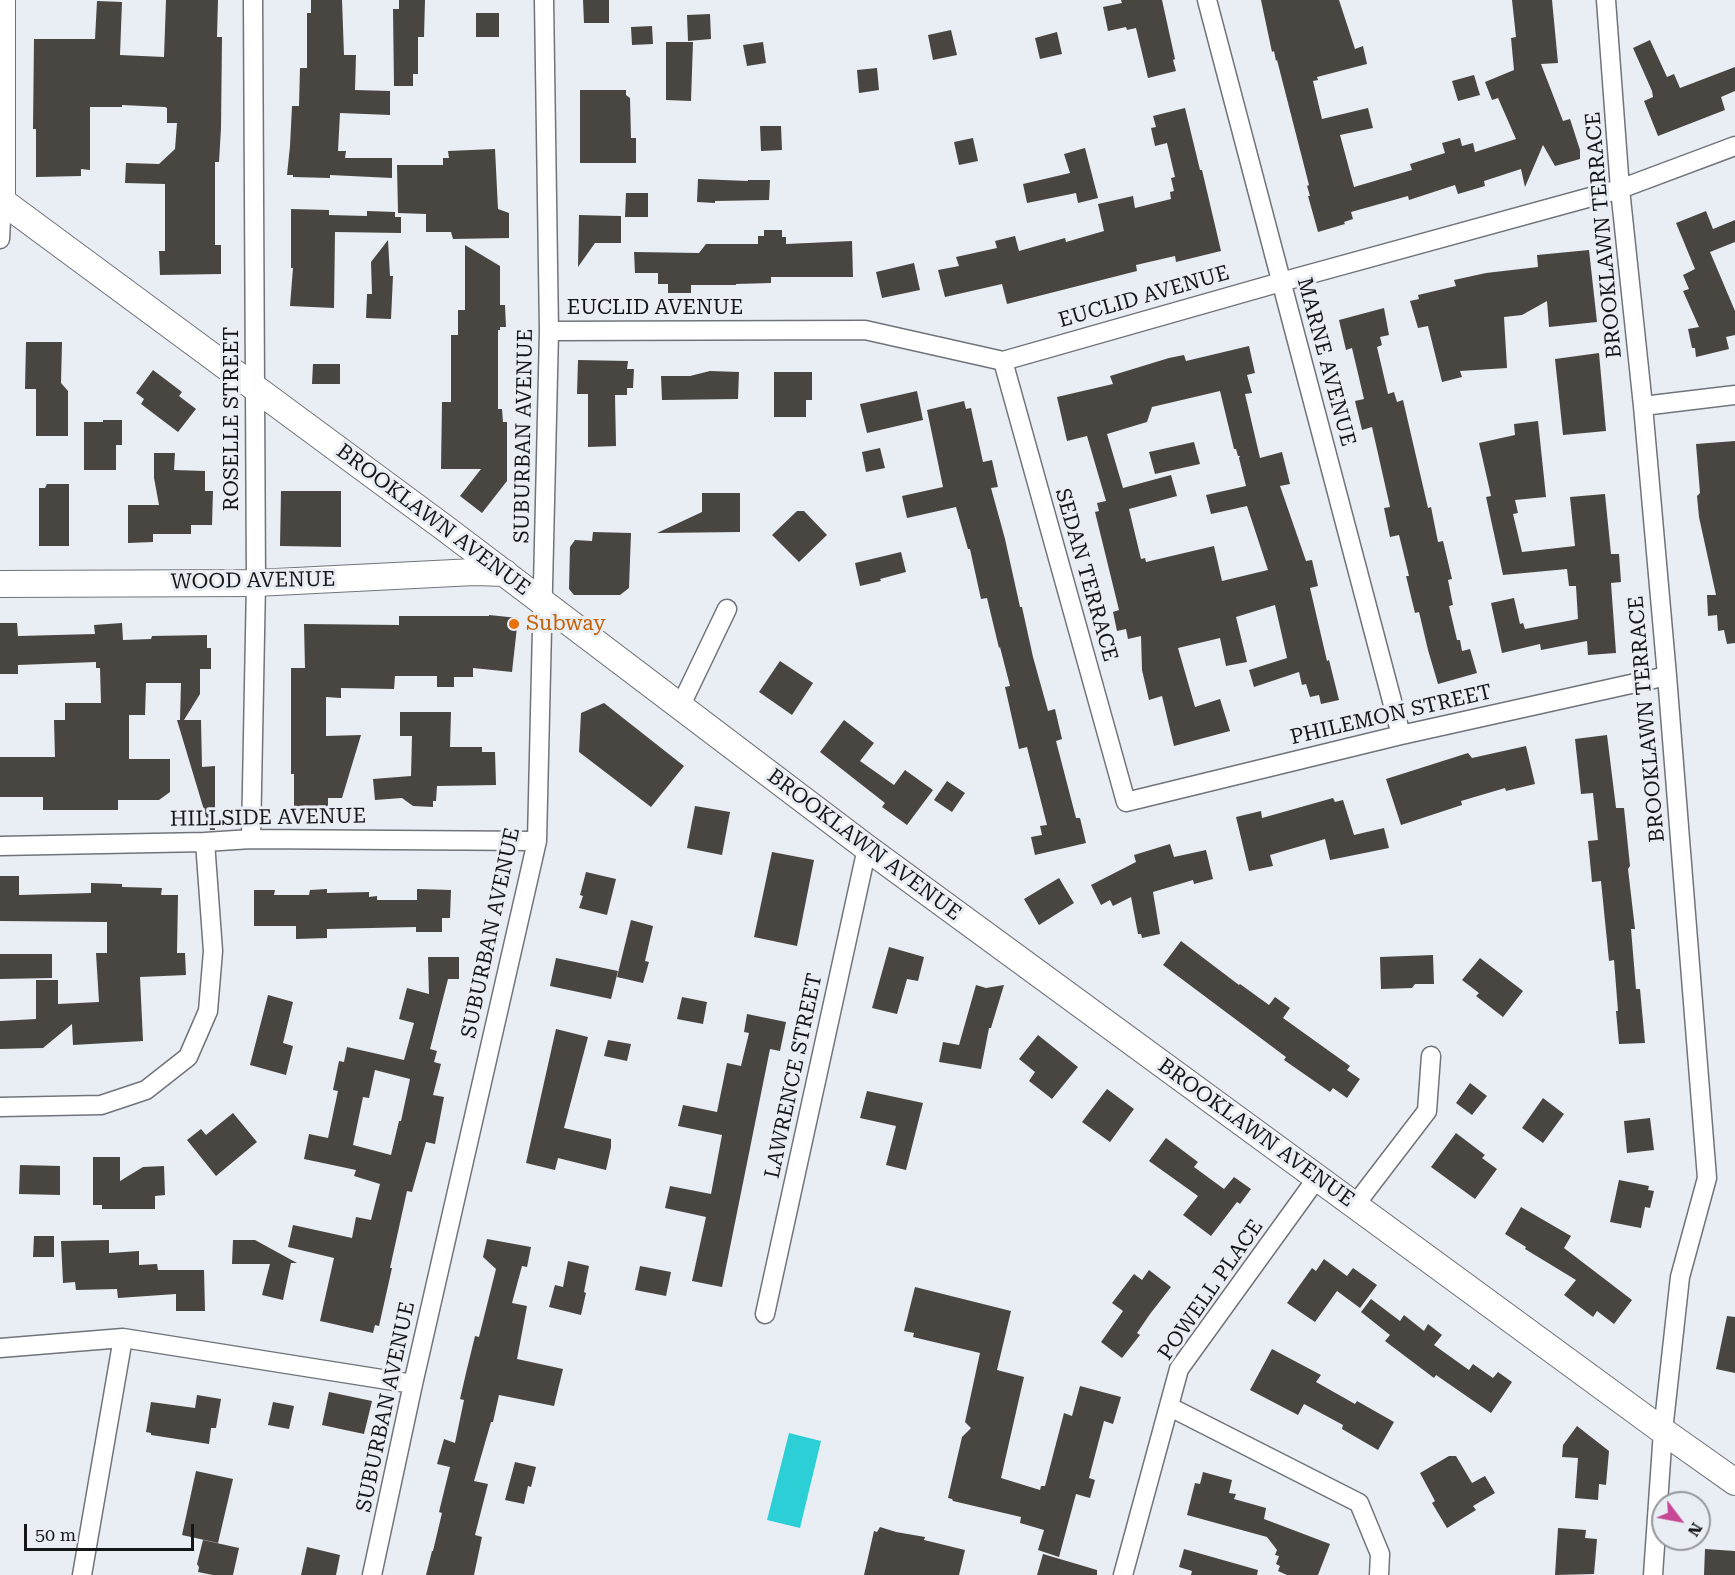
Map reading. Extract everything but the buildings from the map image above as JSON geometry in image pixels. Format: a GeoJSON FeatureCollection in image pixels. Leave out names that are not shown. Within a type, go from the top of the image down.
{"type":"FeatureCollection","features":[{"type":"Feature","properties":{"kind":"street"},"geometry":{"type":"LineString","coordinates":[[0,239],[2,0]]}},
{"type":"Feature","properties":{"kind":"street","name":"ROSELLE STREET"},"geometry":{"type":"LineString","coordinates":[[250,839],[256,583],[253,0]]}},
{"type":"Feature","properties":{"kind":"street","name":"SUBURBAN AVENUE"},"geometry":{"type":"LineString","coordinates":[[372,1575],[413,1384],[537,841],[549,331],[544,0]]}},
{"type":"Feature","properties":{"kind":"street","name":"MARNE AVENUE"},"geometry":{"type":"LineString","coordinates":[[1207,0],[1401,735]]}},
{"type":"Feature","properties":{"kind":"street","name":"BROOKLAWN TERRACE"},"geometry":{"type":"LineString","coordinates":[[1606,0],[1620,189],[1643,406],[1667,676],[1707,1178],[1680,1277],[1663,1431],[1653,1575]]}},
{"type":"Feature","properties":{"kind":"street","name":"EUCLID AVENUE"},"geometry":{"type":"LineString","coordinates":[[549,331],[865,330],[1003,361],[1620,189],[1735,146]]}},
{"type":"Feature","properties":{"kind":"street","name":"BROOKLAWN AVENUE"},"geometry":{"type":"LineString","coordinates":[[1,200],[505,573],[867,848],[1735,1482]]}},
{"type":"Feature","properties":{"kind":"street","name":"SEDAN TERRACE"},"geometry":{"type":"LineString","coordinates":[[1003,361],[1126,801]]}},
{"type":"Feature","properties":{"kind":"street"},"geometry":{"type":"LineString","coordinates":[[1643,406],[1735,395]]}},
{"type":"Feature","properties":{"kind":"street","name":"WOOD AVENUE"},"geometry":{"type":"LineString","coordinates":[[0,584],[256,583],[474,572],[505,573]]}},
{"type":"Feature","properties":{"kind":"street"},"geometry":{"type":"LineString","coordinates":[[680,707],[727,609]]}},
{"type":"Feature","properties":{"kind":"street","name":"PHILEMON STREET"},"geometry":{"type":"LineString","coordinates":[[1126,801],[1401,735],[1667,676]]}},
{"type":"Feature","properties":{"kind":"street","name":"HILLSIDE AVENUE"},"geometry":{"type":"LineString","coordinates":[[0,846],[250,839],[537,841]]}},
{"type":"Feature","properties":{"kind":"street"},"geometry":{"type":"LineString","coordinates":[[0,1107],[101,1105],[146,1090],[188,1058],[208,1011],[213,951],[205,842]]}},
{"type":"Feature","properties":{"kind":"street","name":"LAWRENCE STREET"},"geometry":{"type":"LineString","coordinates":[[765,1314],[867,848]]}},
{"type":"Feature","properties":{"kind":"street"},"geometry":{"type":"LineString","coordinates":[[1355,1205],[1427,1111],[1431,1056]]}},
{"type":"Feature","properties":{"kind":"street","name":"POWELL PLACE"},"geometry":{"type":"LineString","coordinates":[[1124,1575],[1179,1370],[1317,1178]]}},
{"type":"Feature","properties":{"kind":"street"},"geometry":{"type":"LineString","coordinates":[[82,1575],[123,1338]]}},
{"type":"Feature","properties":{"kind":"street"},"geometry":{"type":"LineString","coordinates":[[0,1348],[123,1338],[413,1384]]}},
{"type":"Feature","properties":{"kind":"street"},"geometry":{"type":"LineString","coordinates":[[1170,1407],[1359,1503],[1380,1554],[1378,1575]]}},
{"type":"Feature","properties":{"kind":"water"},"geometry":{"type":"Polygon","coordinates":[[[789,1433],[821,1441],[800,1528],[767,1520],[789,1433]]]}},
{"type":"Feature","properties":{"kind":"place","name":"Subway"},"geometry":{"type":"Point","coordinates":[514,624]}}]}
